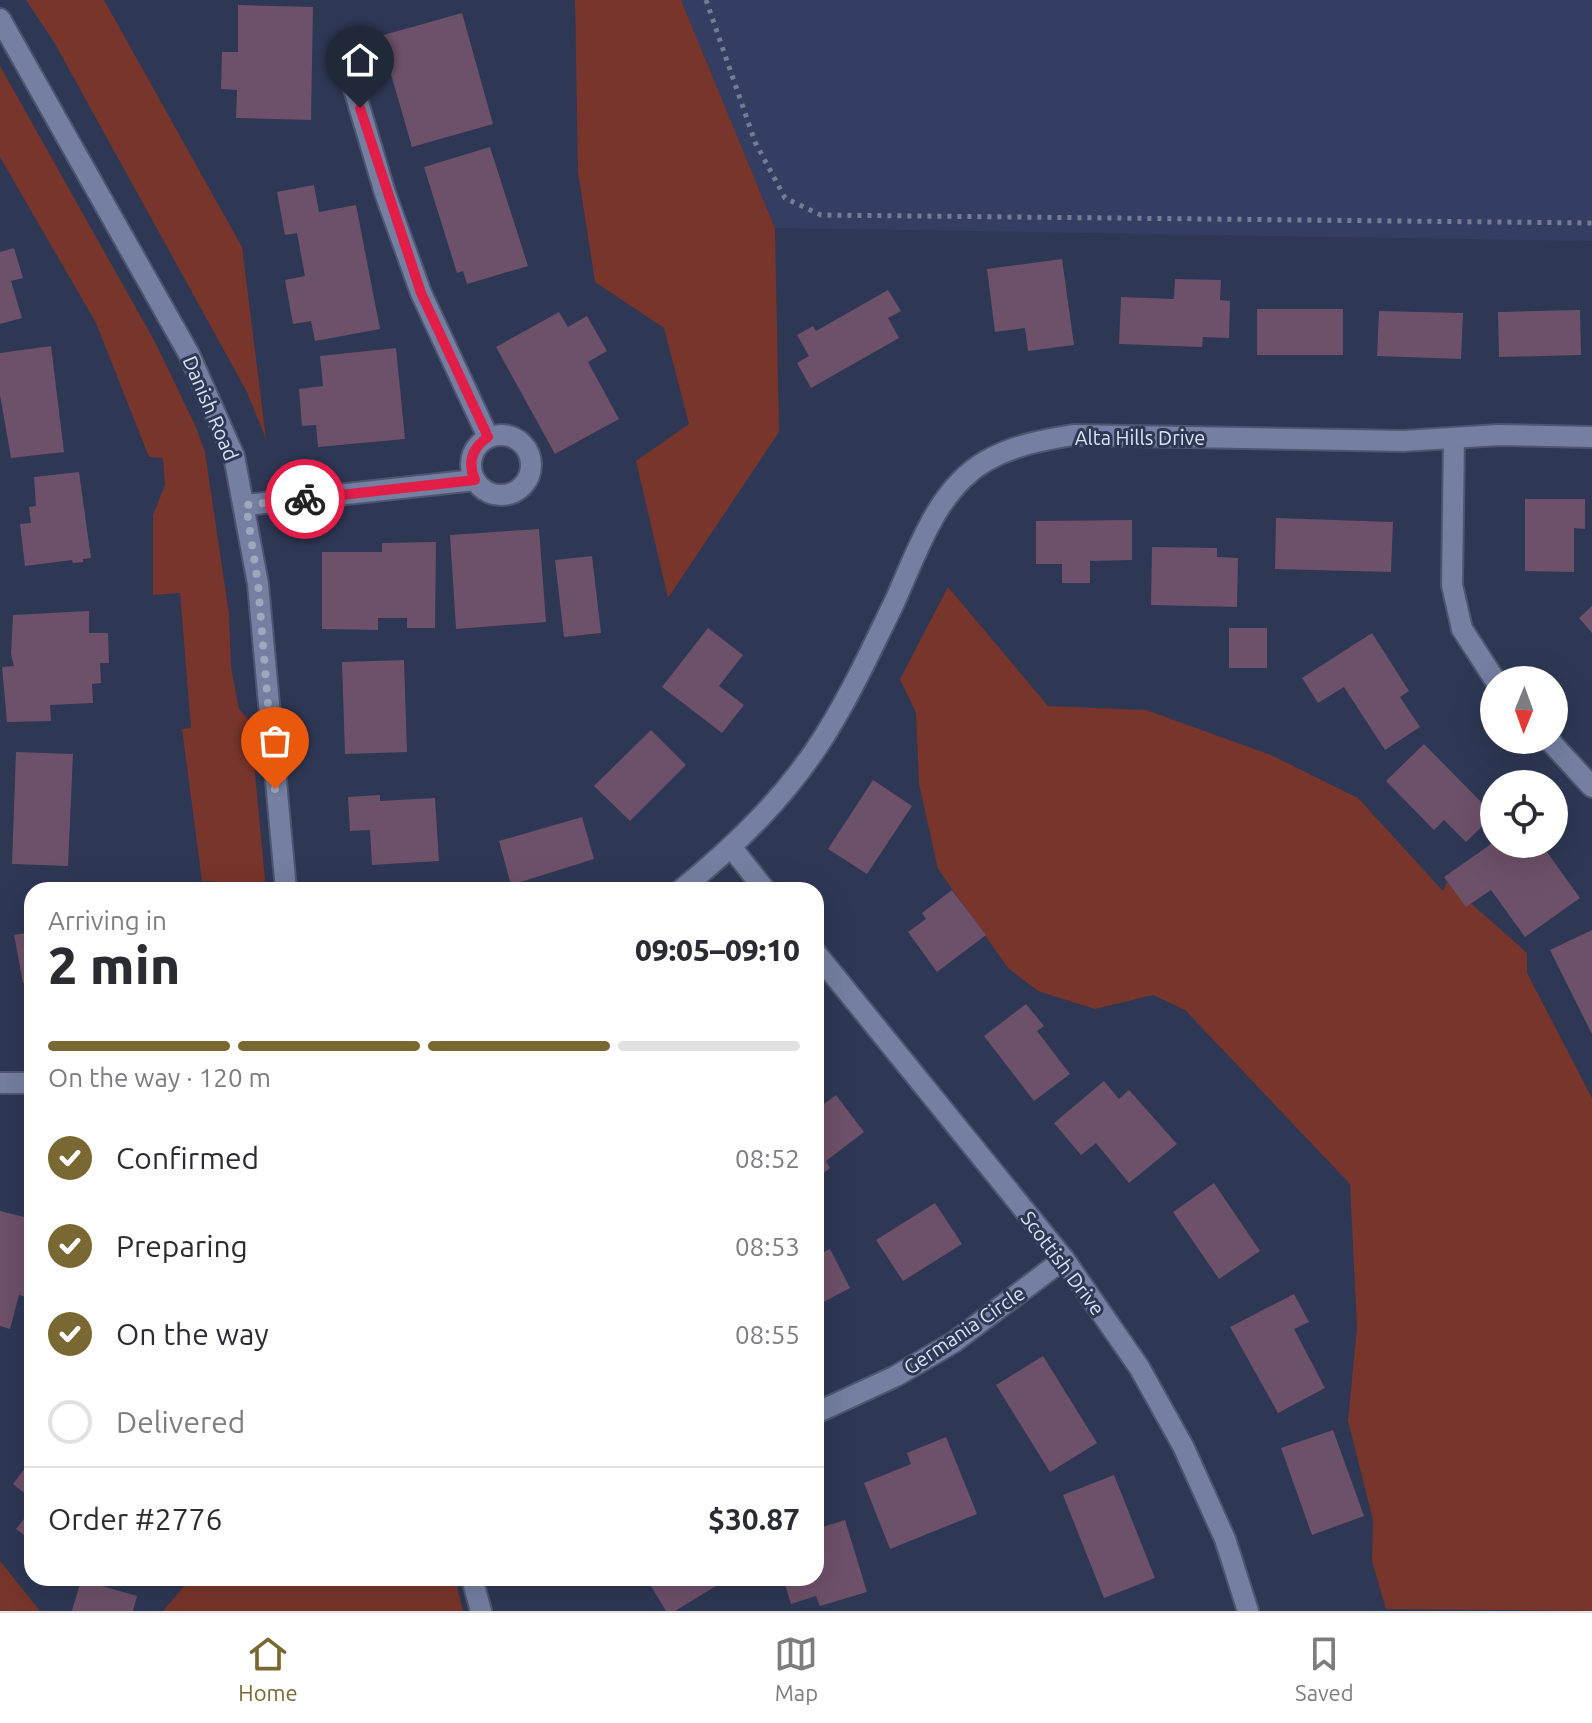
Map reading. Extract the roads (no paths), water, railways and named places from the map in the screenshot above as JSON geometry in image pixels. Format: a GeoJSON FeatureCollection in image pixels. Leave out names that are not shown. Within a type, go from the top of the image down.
{"type":"FeatureCollection","features":[{"type":"Feature","properties":{"kind":"street","name":"Danish Road"},"geometry":{"type":"LineString","coordinates":[[0,19],[189,354],[234,456],[246,505],[258,584],[285,882]]}},
{"type":"Feature","properties":{"kind":"street"},"geometry":{"type":"LineString","coordinates":[[351,79],[385,193],[421,293],[488,437]]}},
{"type":"Feature","properties":{"kind":"street"},"geometry":{"type":"LineString","coordinates":[[508,435],[524,445],[529,454],[530,474],[518,489],[499,495],[481,488],[475,480],[471,471],[474,451],[488,437],[508,435]]}},
{"type":"Feature","properties":{"kind":"street","name":"Alta Hills Drive"},"geometry":{"type":"LineString","coordinates":[[691,882],[732,848],[774,803],[824,738],[854,687],[932,521],[954,488],[985,462],[1027,443],[1073,435],[1403,441],[1592,437]]}},
{"type":"Feature","properties":{"kind":"street"},"geometry":{"type":"LineString","coordinates":[[1454,438],[1452,585],[1462,629],[1486,666]]}},
{"type":"Feature","properties":{"kind":"street"},"geometry":{"type":"LineString","coordinates":[[246,505],[475,480]]}},
{"type":"Feature","properties":{"kind":"street"},"geometry":{"type":"LineString","coordinates":[[1562,754],[1592,787]]}},
{"type":"Feature","properties":{"kind":"street"},"geometry":{"type":"LineString","coordinates":[[732,848],[759,882]]}},
{"type":"Feature","properties":{"kind":"street","name":"Scottish Drive"},"geometry":{"type":"LineString","coordinates":[[824,963],[1064,1259],[1139,1367],[1183,1446],[1225,1539],[1248,1611]]}},
{"type":"Feature","properties":{"kind":"street"},"geometry":{"type":"LineString","coordinates":[[0,1083],[24,1083]]}},
{"type":"Feature","properties":{"kind":"street","name":"Germania Circle"},"geometry":{"type":"LineString","coordinates":[[824,1409],[896,1376],[954,1342],[1064,1259]]}},
{"type":"Feature","properties":{"kind":"street"},"geometry":{"type":"LineString","coordinates":[[474,1586],[481,1611]]}}]}
